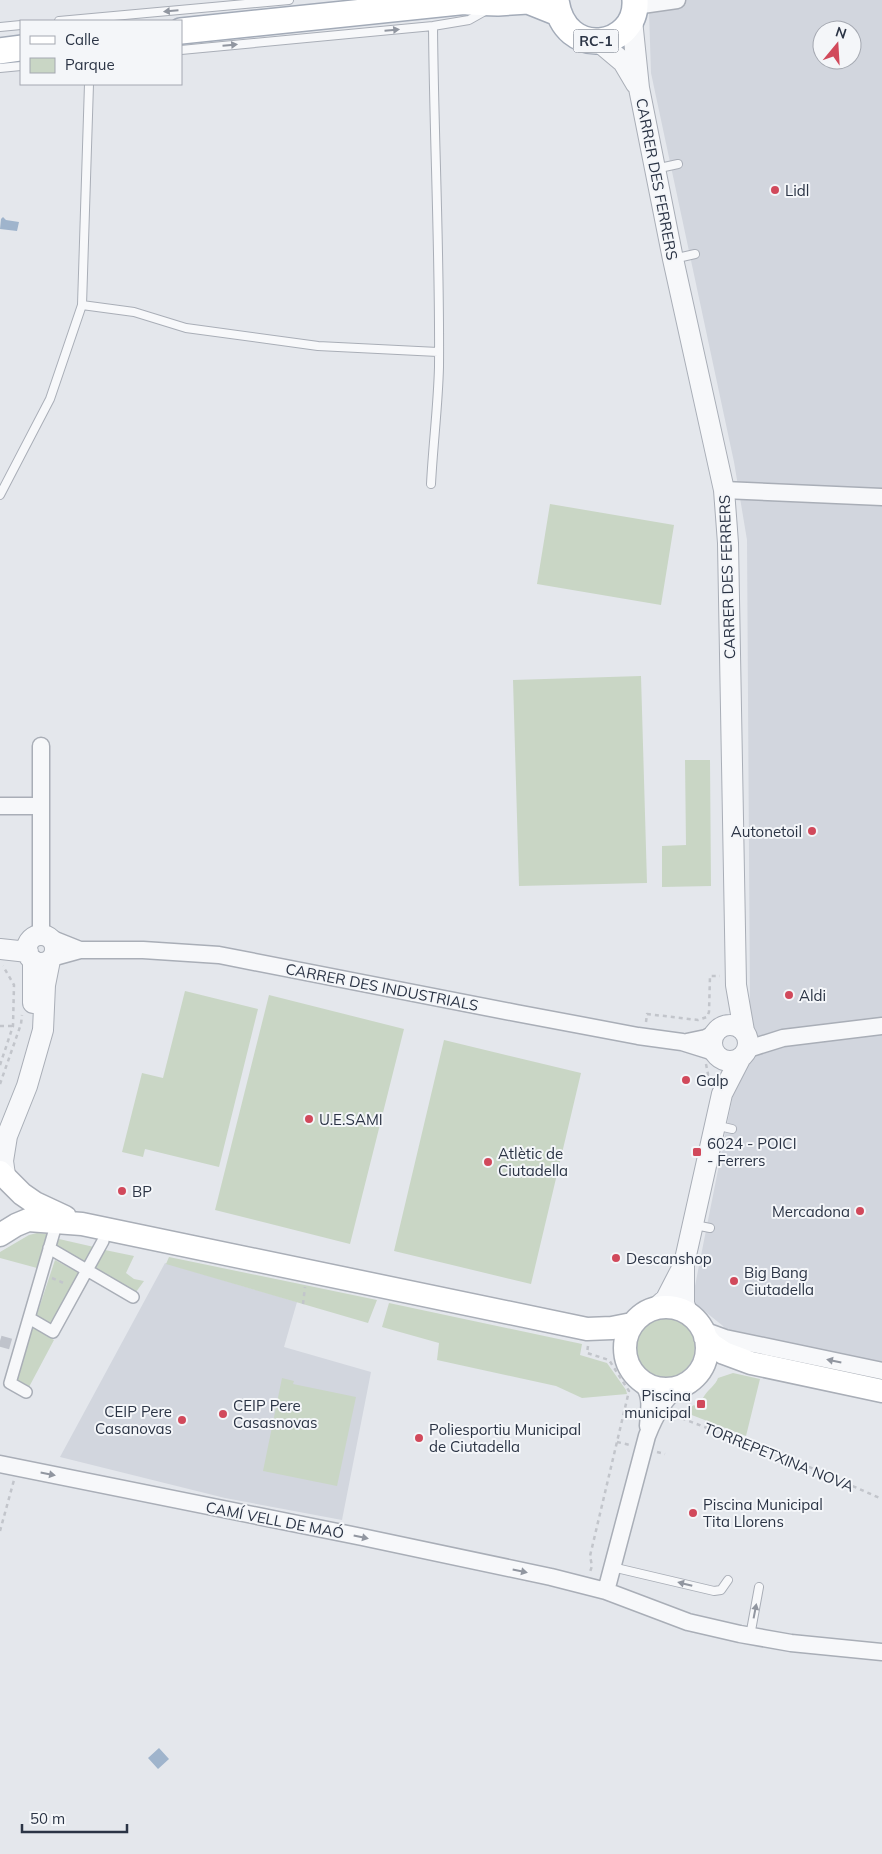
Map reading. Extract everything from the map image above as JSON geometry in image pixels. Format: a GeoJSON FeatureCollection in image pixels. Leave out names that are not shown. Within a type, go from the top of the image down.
{"type":"FeatureCollection","features":[{"type":"Feature","properties":{"kind":"main road","name":"RC-1"},"geometry":{"type":"LineString","coordinates":[[182,31],[482,2],[528,2],[557,6],[564,25],[572,34],[584,40],[598,42],[612,38],[624,31],[636,6]]}},
{"type":"Feature","properties":{"kind":"main road"},"geometry":{"type":"LineString","coordinates":[[0,51],[20,48]]}},
{"type":"Feature","properties":{"kind":"main road"},"geometry":{"type":"LineString","coordinates":[[6,1178],[35,1203],[82,1224]]}},
{"type":"Feature","properties":{"kind":"main road"},"geometry":{"type":"LineString","coordinates":[[3,1234],[12,1224],[18,1205],[17,1195],[6,1178]]}},
{"type":"Feature","properties":{"kind":"main road"},"geometry":{"type":"LineString","coordinates":[[3,1234],[16,1225],[28,1220],[82,1224],[590,1329],[612,1328],[632,1324]]}},
{"type":"Feature","properties":{"kind":"main road"},"geometry":{"type":"LineString","coordinates":[[625,1356],[625,1339],[632,1324],[639,1316],[657,1307],[672,1307],[693,1317],[712,1346],[724,1353],[751,1363],[882,1391]]}},
{"type":"Feature","properties":{"kind":"main road"},"geometry":{"type":"LineString","coordinates":[[590,1329],[617,1346],[625,1356],[631,1370],[641,1382],[663,1389],[679,1387],[690,1382],[702,1368],[707,1353],[704,1333]]}},
{"type":"Feature","properties":{"kind":"main road"},"geometry":{"type":"LineString","coordinates":[[702,1368],[712,1363],[751,1363]]}},
{"type":"Feature","properties":{"kind":"street"},"geometry":{"type":"LineString","coordinates":[[636,6],[676,0]]}},
{"type":"Feature","properties":{"kind":"street","name":"CARRER DES FERRERS"},"geometry":{"type":"LineString","coordinates":[[636,6],[639,88],[673,259],[724,490],[728,543],[728,980],[714,1046],[713,1092],[724,1127],[702,1226],[666,1299],[657,1307]]}},
{"type":"Feature","properties":{"kind":"street","name":"CARRER DES FERRERS"},"geometry":{"type":"LineString","coordinates":[[598,42],[623,62],[639,88]]}},
{"type":"Feature","properties":{"kind":"street"},"geometry":{"type":"LineString","coordinates":[[724,490],[882,497]]}},
{"type":"Feature","properties":{"kind":"street"},"geometry":{"type":"LineString","coordinates":[[6,1178],[4,1161],[7,1136],[26,1086],[42,1030],[45,985],[40,957],[29,942],[32,938],[46,937],[40,806],[41,746]]}},
{"type":"Feature","properties":{"kind":"street"},"geometry":{"type":"LineString","coordinates":[[0,806],[40,806]]}},
{"type":"Feature","properties":{"kind":"street","name":"CARRER DES INDUSTRIALS"},"geometry":{"type":"LineString","coordinates":[[46,937],[80,950]]}},
{"type":"Feature","properties":{"kind":"street"},"geometry":{"type":"LineString","coordinates":[[2,949],[40,957]]}},
{"type":"Feature","properties":{"kind":"street","name":"CARRER DES INDUSTRIALS"},"geometry":{"type":"LineString","coordinates":[[40,957],[80,950],[143,950],[219,955],[644,1037],[682,1042],[706,1038],[714,1046]]}},
{"type":"Feature","properties":{"kind":"street"},"geometry":{"type":"LineString","coordinates":[[0,1124],[25,1054],[32,1028],[34,995],[40,957]]}},
{"type":"Feature","properties":{"kind":"street","name":"CARRER DES FERRERS"},"geometry":{"type":"LineString","coordinates":[[713,1092],[744,1043],[728,980]]}},
{"type":"Feature","properties":{"kind":"street"},"geometry":{"type":"LineString","coordinates":[[744,1043],[733,1025],[714,1046],[728,1062],[744,1043],[882,1026]]}},
{"type":"Feature","properties":{"kind":"street"},"geometry":{"type":"LineString","coordinates":[[26,1392],[10,1383],[17,1346],[29,1318],[54,1232]]}},
{"type":"Feature","properties":{"kind":"street"},"geometry":{"type":"LineString","coordinates":[[29,1318],[53,1332],[103,1241]]}},
{"type":"Feature","properties":{"kind":"street"},"geometry":{"type":"LineString","coordinates":[[49,1248],[133,1297]]}},
{"type":"Feature","properties":{"kind":"street","name":"CARRER DES FERRERS"},"geometry":{"type":"LineString","coordinates":[[684,1264],[684,1303],[687,1313]]}},
{"type":"Feature","properties":{"kind":"street"},"geometry":{"type":"LineString","coordinates":[[704,1333],[882,1371]]}},
{"type":"Feature","properties":{"kind":"street"},"geometry":{"type":"LineString","coordinates":[[606,1591],[647,1436],[650,1404],[648,1393],[641,1382]]}},
{"type":"Feature","properties":{"kind":"street"},"geometry":{"type":"LineString","coordinates":[[647,1436],[661,1407],[672,1392],[679,1387]]}},
{"type":"Feature","properties":{"kind":"street","name":"CAMÍ VELL DE MAÓ"},"geometry":{"type":"LineString","coordinates":[[0,1464],[550,1577],[606,1591],[646,1608],[688,1622],[750,1636],[790,1643],[882,1652]]}},
{"type":"Feature","properties":{"kind":"lane"},"geometry":{"type":"LineString","coordinates":[[70,20],[289,0]]}},
{"type":"Feature","properties":{"kind":"lane"},"geometry":{"type":"LineString","coordinates":[[182,50],[433,26],[470,20],[482,2]]}},
{"type":"Feature","properties":{"kind":"lane"},"geometry":{"type":"LineString","coordinates":[[0,27],[20,25]]}},
{"type":"Feature","properties":{"kind":"lane"},"geometry":{"type":"LineString","coordinates":[[431,484],[438,352],[438,219],[433,26]]}},
{"type":"Feature","properties":{"kind":"lane"},"geometry":{"type":"LineString","coordinates":[[0,68],[20,66]]}},
{"type":"Feature","properties":{"kind":"lane"},"geometry":{"type":"LineString","coordinates":[[0,495],[50,399],[82,305],[89,85]]}},
{"type":"Feature","properties":{"kind":"lane"},"geometry":{"type":"LineString","coordinates":[[655,169],[678,164]]}},
{"type":"Feature","properties":{"kind":"lane"},"geometry":{"type":"LineString","coordinates":[[673,259],[695,254]]}},
{"type":"Feature","properties":{"kind":"lane"},"geometry":{"type":"LineString","coordinates":[[82,305],[134,312],[169,321],[186,328],[318,346],[438,352]]}},
{"type":"Feature","properties":{"kind":"lane"},"geometry":{"type":"LineString","coordinates":[[612,1567],[714,1591],[721,1590],[728,1580]]}},
{"type":"Feature","properties":{"kind":"lane"},"geometry":{"type":"LineString","coordinates":[[750,1636],[759,1587]]}},
{"type":"Feature","properties":{"kind":"path"},"geometry":{"type":"LineString","coordinates":[[0,1066],[14,1026],[14,985],[3,965],[2,949]]}},
{"type":"Feature","properties":{"kind":"path"},"geometry":{"type":"LineString","coordinates":[[644,1037],[647,1014],[698,1020],[707,1017],[709,1012],[710,976],[720,976],[728,980]]}},
{"type":"Feature","properties":{"kind":"path"},"geometry":{"type":"LineString","coordinates":[[0,1084],[21,1024],[24,997],[34,995]]}},
{"type":"Feature","properties":{"kind":"path"},"geometry":{"type":"LineString","coordinates":[[0,1026],[14,1026]]}},
{"type":"Feature","properties":{"kind":"path"},"geometry":{"type":"LineString","coordinates":[[713,1092],[707,1066],[714,1046]]}},
{"type":"Feature","properties":{"kind":"path"},"geometry":{"type":"LineString","coordinates":[[41,1274],[77,1288]]}},
{"type":"Feature","properties":{"kind":"path"},"geometry":{"type":"LineString","coordinates":[[303,1304],[305,1283]]}},
{"type":"Feature","properties":{"kind":"path"},"geometry":{"type":"LineString","coordinates":[[587,1586],[592,1566],[590,1556],[630,1392],[609,1360],[587,1353],[590,1329]]}},
{"type":"Feature","properties":{"kind":"path","name":"TORREPETXINA NOVA"},"geometry":{"type":"LineString","coordinates":[[677,1412],[681,1418],[807,1466],[882,1499]]}},
{"type":"Feature","properties":{"kind":"path"},"geometry":{"type":"LineString","coordinates":[[0,1530],[16,1472]]}},
{"type":"Feature","properties":{"kind":"shaded area"},"geometry":{"type":"Polygon","coordinates":[[[671,0],[882,0],[882,1378],[737,1349],[723,1326],[692,1301],[750,1009],[747,540],[734,462],[651,73],[649,12],[671,0]]]}},
{"type":"Feature","properties":{"kind":"shaded area","name":"CEIP Pere Casasnovas"},"geometry":{"type":"Polygon","coordinates":[[[165,1263],[297,1302],[284,1347],[371,1372],[342,1520],[225,1498],[60,1457],[165,1263]]]}},
{"type":"Feature","properties":{"kind":"green space"},"geometry":{"type":"Polygon","coordinates":[[[550,504],[674,525],[661,605],[537,584],[550,504]]]}},
{"type":"Feature","properties":{"kind":"green space"},"geometry":{"type":"Polygon","coordinates":[[[641,676],[647,883],[519,886],[513,680],[641,676]]]}},
{"type":"Feature","properties":{"kind":"green space"},"geometry":{"type":"Polygon","coordinates":[[[685,760],[710,760],[711,886],[662,887],[662,846],[686,845],[685,760]]]}},
{"type":"Feature","properties":{"kind":"green space"},"geometry":{"type":"Polygon","coordinates":[[[185,991],[258,1009],[219,1167],[145,1149],[143,1157],[122,1152],[142,1073],[163,1078],[185,991]]]}},
{"type":"Feature","properties":{"kind":"green space","name":"U.E.SAMI"},"geometry":{"type":"Polygon","coordinates":[[[269,995],[404,1029],[350,1244],[215,1210],[269,995]]]}},
{"type":"Feature","properties":{"kind":"green space","name":"Atlètic de Ciutadella"},"geometry":{"type":"Polygon","coordinates":[[[444,1040],[581,1073],[531,1284],[394,1251],[444,1040]]]}},
{"type":"Feature","properties":{"kind":"green space"},"geometry":{"type":"Polygon","coordinates":[[[37,1233],[48,1234],[37,1268],[0,1258],[0,1252],[29,1235],[37,1233]]]}},
{"type":"Feature","properties":{"kind":"green space"},"geometry":{"type":"Polygon","coordinates":[[[59,1239],[94,1247],[84,1263],[56,1248],[59,1239]]]}},
{"type":"Feature","properties":{"kind":"green space"},"geometry":{"type":"Polygon","coordinates":[[[105,1250],[134,1256],[126,1273],[134,1279],[144,1281],[136,1292],[94,1268],[105,1250]]]}},
{"type":"Feature","properties":{"kind":"green space"},"geometry":{"type":"Polygon","coordinates":[[[169,1257],[377,1300],[368,1323],[166,1264],[169,1257]]]}},
{"type":"Feature","properties":{"kind":"green space"},"geometry":{"type":"Polygon","coordinates":[[[55,1260],[79,1273],[50,1325],[36,1317],[55,1260]]]}},
{"type":"Feature","properties":{"kind":"green space"},"geometry":{"type":"Polygon","coordinates":[[[389,1303],[582,1344],[580,1355],[607,1363],[627,1394],[582,1398],[556,1386],[437,1360],[439,1343],[382,1327],[389,1303]]]}},
{"type":"Feature","properties":{"kind":"green space"},"geometry":{"type":"Polygon","coordinates":[[[658,1316],[670,1316],[686,1325],[693,1335],[695,1347],[693,1359],[686,1369],[670,1378],[658,1378],[647,1373],[638,1364],[633,1353],[633,1341],[638,1330],[647,1321],[658,1316]]]}},
{"type":"Feature","properties":{"kind":"green space"},"geometry":{"type":"Polygon","coordinates":[[[31,1326],[54,1340],[29,1387],[15,1380],[31,1326]]]}},
{"type":"Feature","properties":{"kind":"green space"},"geometry":{"type":"Polygon","coordinates":[[[733,1373],[760,1379],[746,1436],[684,1412],[694,1405],[698,1409],[706,1401],[703,1398],[718,1378],[733,1373]]]}},
{"type":"Feature","properties":{"kind":"green space"},"geometry":{"type":"Polygon","coordinates":[[[282,1378],[294,1381],[293,1384],[356,1397],[337,1486],[263,1471],[282,1378]]]}},
{"type":"Feature","properties":{"kind":"water"},"geometry":{"type":"Polygon","coordinates":[[[3,217],[6,220],[19,222],[17,231],[0,229],[3,217]]]}},
{"type":"Feature","properties":{"kind":"water"},"geometry":{"type":"Polygon","coordinates":[[[159,1748],[169,1759],[158,1769],[148,1758],[159,1748]]]}},
{"type":"Feature","properties":{"kind":"tunnel"},"geometry":{"type":"LineString","coordinates":[[0,1341],[14,1345]]}},
{"type":"Feature","properties":{"kind":"place","name":"Lidl"},"geometry":{"type":"Point","coordinates":[775,190]}},
{"type":"Feature","properties":{"kind":"place","name":"Autonetoil"},"geometry":{"type":"Point","coordinates":[812,831]}},
{"type":"Feature","properties":{"kind":"place","name":"Aldi"},"geometry":{"type":"Point","coordinates":[789,995]}},
{"type":"Feature","properties":{"kind":"place","name":"Galp"},"geometry":{"type":"Point","coordinates":[686,1080]}},
{"type":"Feature","properties":{"kind":"place","name":"U.E.SAMI"},"geometry":{"type":"Point","coordinates":[309,1119]}},
{"type":"Feature","properties":{"kind":"place","name":"6024 - POICI - Ferrers"},"geometry":{"type":"Point","coordinates":[697,1152]}},
{"type":"Feature","properties":{"kind":"place","name":"Atlètic de Ciutadella"},"geometry":{"type":"Point","coordinates":[488,1162]}},
{"type":"Feature","properties":{"kind":"place","name":"BP"},"geometry":{"type":"Point","coordinates":[122,1191]}},
{"type":"Feature","properties":{"kind":"place","name":"Mercadona"},"geometry":{"type":"Point","coordinates":[860,1211]}},
{"type":"Feature","properties":{"kind":"place","name":"Descanshop"},"geometry":{"type":"Point","coordinates":[616,1258]}},
{"type":"Feature","properties":{"kind":"place","name":"Big Bang Ciutadella"},"geometry":{"type":"Point","coordinates":[734,1281]}},
{"type":"Feature","properties":{"kind":"place","name":"Piscina municipal"},"geometry":{"type":"Point","coordinates":[701,1404]}},
{"type":"Feature","properties":{"kind":"place","name":"CEIP Pere Casasnovas"},"geometry":{"type":"Point","coordinates":[223,1414]}},
{"type":"Feature","properties":{"kind":"place","name":"CEIP Pere Casanovas"},"geometry":{"type":"Point","coordinates":[182,1420]}},
{"type":"Feature","properties":{"kind":"place","name":"Poliesportiu Municipal de Ciutadella"},"geometry":{"type":"Point","coordinates":[419,1438]}},
{"type":"Feature","properties":{"kind":"place","name":"Piscina Municipal Tita Llorens"},"geometry":{"type":"Point","coordinates":[693,1513]}}]}
